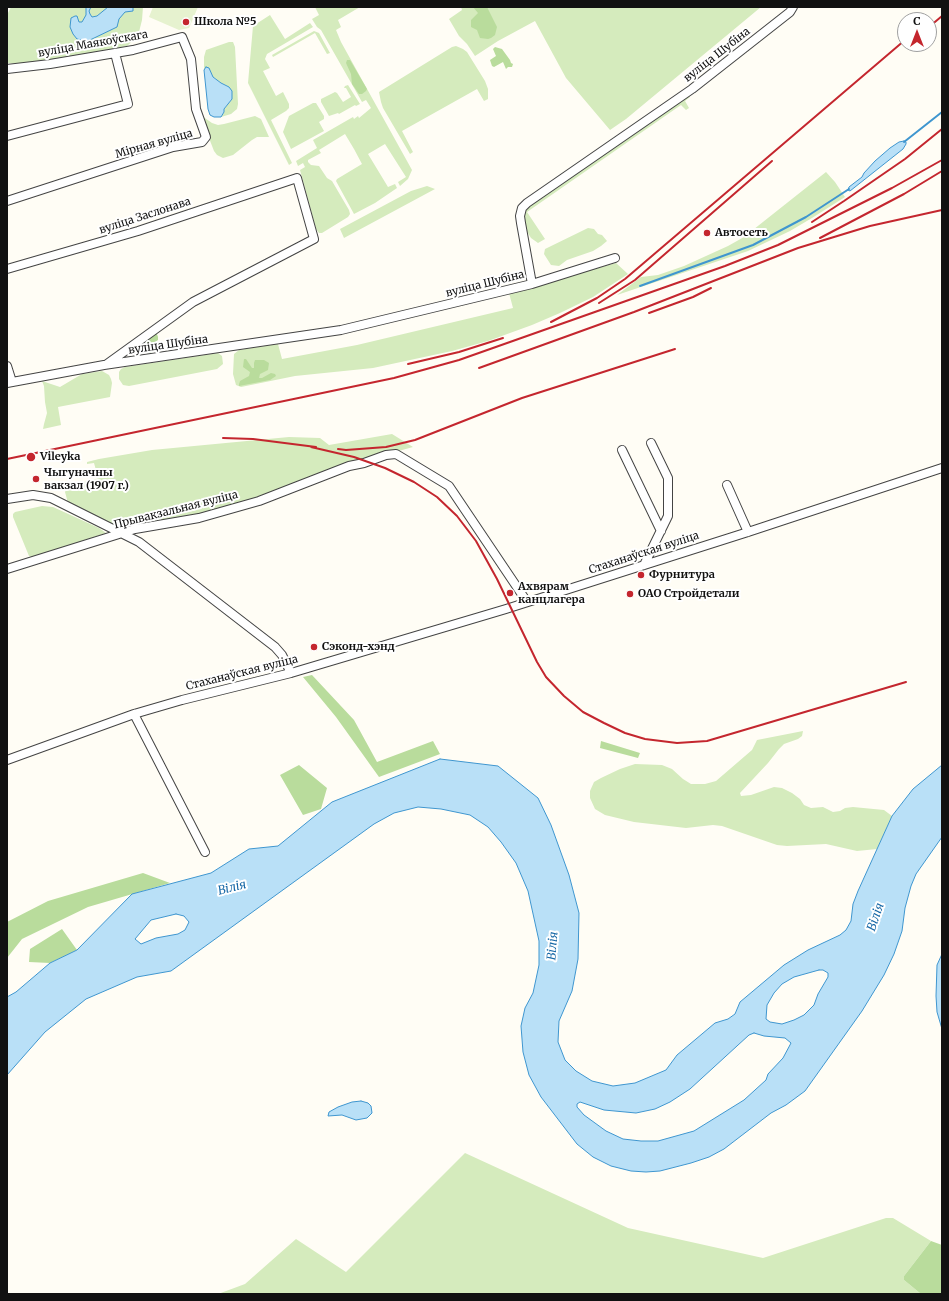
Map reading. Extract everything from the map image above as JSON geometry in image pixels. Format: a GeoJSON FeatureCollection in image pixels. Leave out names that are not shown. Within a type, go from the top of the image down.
{"type":"FeatureCollection","features":[{"type":"Feature","properties":{"kind":"street","name":"вуліца Шубіна"},"geometry":{"type":"LineString","coordinates":[[10,383],[104,365],[341,330],[532,284],[520,216],[522,208],[527,203],[692,89],[790,12],[793,7]]}},
{"type":"Feature","properties":{"kind":"street","name":"вуліца Маякоўскага"},"geometry":{"type":"LineString","coordinates":[[7,69],[50,64],[133,50],[182,37]]}},
{"type":"Feature","properties":{"kind":"street","name":"Мірная вуліца"},"geometry":{"type":"LineString","coordinates":[[7,201],[174,147],[197,143],[204,140],[206,137],[196,109],[191,59],[182,37]]}},
{"type":"Feature","properties":{"kind":"street"},"geometry":{"type":"LineString","coordinates":[[7,136],[128,104],[115,53]]}},
{"type":"Feature","properties":{"kind":"street","name":"вуліца Заслонава"},"geometry":{"type":"LineString","coordinates":[[7,269],[138,231],[297,178],[314,239]]}},
{"type":"Feature","properties":{"kind":"street","name":"вуліца Шубіна"},"geometry":{"type":"LineString","coordinates":[[104,365],[193,302],[314,239]]}},
{"type":"Feature","properties":{"kind":"street"},"geometry":{"type":"LineString","coordinates":[[532,284],[615,258]]}},
{"type":"Feature","properties":{"kind":"street"},"geometry":{"type":"LineString","coordinates":[[7,366],[10,383]]}},
{"type":"Feature","properties":{"kind":"street"},"geometry":{"type":"LineString","coordinates":[[644,565],[668,516],[668,478],[651,443]]}},
{"type":"Feature","properties":{"kind":"street"},"geometry":{"type":"LineString","coordinates":[[622,450],[661,531]]}},
{"type":"Feature","properties":{"kind":"street","name":"Прывакзальная вуліца"},"geometry":{"type":"LineString","coordinates":[[7,568],[123,534],[135,529],[199,518],[259,501],[349,466],[364,463],[386,455],[396,454],[449,486],[527,602]]}},
{"type":"Feature","properties":{"kind":"street","name":"Стаханаўская вуліца"},"geometry":{"type":"LineString","coordinates":[[7,760],[134,714],[182,700],[291,673],[527,602],[748,532],[942,468]]}},
{"type":"Feature","properties":{"kind":"street"},"geometry":{"type":"LineString","coordinates":[[727,485],[748,532]]}},
{"type":"Feature","properties":{"kind":"street"},"geometry":{"type":"LineString","coordinates":[[7,499],[33,495],[51,498],[141,544],[274,647],[282,655],[291,673]]}},
{"type":"Feature","properties":{"kind":"street"},"geometry":{"type":"LineString","coordinates":[[134,714],[205,852]]}},
{"type":"Feature","properties":{"kind":"green space"},"geometry":{"type":"Polygon","coordinates":[[[11,7],[143,7],[142,20],[138,36],[127,46],[52,60],[20,64],[7,63],[7,15],[11,7]]]}},
{"type":"Feature","properties":{"kind":"green space"},"geometry":{"type":"Polygon","coordinates":[[[153,7],[198,7],[189,28],[179,30],[149,17],[153,7]]]}},
{"type":"Feature","properties":{"kind":"green space"},"geometry":{"type":"Polygon","coordinates":[[[315,7],[360,7],[338,20],[341,27],[336,30],[341,42],[412,170],[408,179],[400,186],[398,182],[406,177],[385,144],[368,154],[388,187],[395,184],[397,188],[375,203],[354,214],[336,181],[362,164],[354,149],[345,134],[319,150],[321,153],[308,160],[308,162],[311,165],[319,166],[327,178],[332,181],[350,214],[348,217],[322,233],[319,233],[316,229],[300,170],[305,167],[303,163],[298,166],[296,161],[317,148],[313,140],[353,117],[354,119],[358,116],[359,118],[371,108],[366,100],[362,102],[321,30],[312,19],[319,15],[315,7]]]}},
{"type":"Feature","properties":{"kind":"green space"},"geometry":{"type":"Polygon","coordinates":[[[461,7],[761,7],[626,119],[610,130],[566,78],[535,21],[498,41],[475,56],[467,44],[459,36],[449,19],[462,10],[461,7]]]}},
{"type":"Feature","properties":{"kind":"green space"},"geometry":{"type":"Polygon","coordinates":[[[473,7],[487,7],[497,27],[495,35],[491,38],[480,38],[477,30],[471,27],[471,20],[478,13],[473,7]]]}},
{"type":"Feature","properties":{"kind":"green space"},"geometry":{"type":"Polygon","coordinates":[[[270,15],[285,39],[310,23],[313,27],[267,54],[265,59],[270,68],[263,71],[276,96],[283,92],[289,104],[289,108],[286,111],[271,120],[292,163],[289,165],[248,83],[253,26],[270,15]]]}},
{"type":"Feature","properties":{"kind":"green space"},"geometry":{"type":"Polygon","coordinates":[[[314,31],[319,33],[330,53],[327,54],[315,33],[273,57],[272,55],[314,31]]]}},
{"type":"Feature","properties":{"kind":"green space"},"geometry":{"type":"Polygon","coordinates":[[[233,42],[235,47],[238,104],[237,109],[231,114],[221,117],[224,109],[232,99],[229,87],[213,77],[206,67],[204,70],[204,57],[206,50],[233,42]]]}},
{"type":"Feature","properties":{"kind":"green space"},"geometry":{"type":"Polygon","coordinates":[[[456,46],[467,52],[485,81],[488,89],[488,99],[484,101],[477,89],[402,131],[413,152],[410,154],[383,108],[379,92],[456,46]]]}},
{"type":"Feature","properties":{"kind":"green space"},"geometry":{"type":"Polygon","coordinates":[[[495,47],[502,49],[513,64],[512,67],[508,67],[506,69],[503,62],[494,67],[492,66],[490,60],[496,56],[493,49],[495,47]]]}},
{"type":"Feature","properties":{"kind":"green space"},"geometry":{"type":"Polygon","coordinates":[[[347,60],[350,60],[367,89],[362,94],[359,94],[352,84],[351,74],[346,63],[347,60]]]}},
{"type":"Feature","properties":{"kind":"green space"},"geometry":{"type":"Polygon","coordinates":[[[348,85],[360,104],[355,105],[339,114],[329,116],[321,102],[321,99],[335,92],[343,102],[351,97],[346,88],[344,88],[348,85]]]}},
{"type":"Feature","properties":{"kind":"green space"},"geometry":{"type":"Polygon","coordinates":[[[689,95],[690,97],[685,101],[689,108],[686,110],[681,105],[527,212],[545,239],[538,243],[531,238],[526,230],[524,219],[525,209],[689,95]]]}},
{"type":"Feature","properties":{"kind":"green space"},"geometry":{"type":"Polygon","coordinates":[[[313,103],[316,103],[324,116],[324,119],[319,122],[324,131],[291,149],[283,132],[289,116],[313,103]]]}},
{"type":"Feature","properties":{"kind":"green space"},"geometry":{"type":"Polygon","coordinates":[[[202,116],[218,125],[255,116],[261,119],[269,137],[257,137],[233,155],[223,158],[217,155],[214,151],[202,120],[202,116]]]}},
{"type":"Feature","properties":{"kind":"green space"},"geometry":{"type":"Polygon","coordinates":[[[826,172],[845,197],[790,231],[748,251],[617,295],[641,277],[658,275],[684,266],[744,237],[826,172]]]}},
{"type":"Feature","properties":{"kind":"green space"},"geometry":{"type":"Polygon","coordinates":[[[427,186],[435,189],[344,238],[340,229],[411,191],[427,186]]]}},
{"type":"Feature","properties":{"kind":"green space"},"geometry":{"type":"Polygon","coordinates":[[[588,228],[594,229],[607,241],[593,251],[567,260],[559,266],[551,265],[544,254],[545,249],[588,228]]]}},
{"type":"Feature","properties":{"kind":"green space"},"geometry":{"type":"Polygon","coordinates":[[[616,263],[628,274],[593,297],[532,325],[488,341],[452,351],[373,368],[295,376],[241,387],[236,385],[233,374],[234,354],[239,350],[278,344],[282,359],[357,345],[513,308],[509,293],[616,263]]]}},
{"type":"Feature","properties":{"kind":"green space"},"geometry":{"type":"Polygon","coordinates":[[[152,334],[157,334],[158,340],[155,342],[157,347],[155,351],[150,353],[144,350],[144,344],[149,340],[152,334]]]}},
{"type":"Feature","properties":{"kind":"green space"},"geometry":{"type":"Polygon","coordinates":[[[218,353],[222,356],[223,364],[217,369],[129,386],[123,385],[119,379],[119,372],[125,367],[218,353]]]}},
{"type":"Feature","properties":{"kind":"green space"},"geometry":{"type":"Polygon","coordinates":[[[244,359],[246,359],[252,368],[254,368],[255,360],[264,360],[269,363],[268,370],[260,374],[259,378],[271,373],[275,374],[276,376],[270,380],[239,386],[240,381],[249,376],[250,372],[243,367],[244,359]]]}},
{"type":"Feature","properties":{"kind":"green space"},"geometry":{"type":"Polygon","coordinates":[[[102,371],[109,375],[111,379],[112,383],[110,397],[58,407],[61,425],[43,429],[47,413],[44,386],[42,381],[60,387],[82,374],[102,371]]]}},
{"type":"Feature","properties":{"kind":"green space"},"geometry":{"type":"Polygon","coordinates":[[[392,434],[413,447],[359,462],[342,464],[255,498],[197,516],[132,526],[117,526],[68,503],[65,492],[68,486],[104,477],[103,472],[97,474],[94,463],[87,464],[87,462],[99,459],[152,450],[289,437],[320,438],[329,445],[392,434]]]}},
{"type":"Feature","properties":{"kind":"green space"},"geometry":{"type":"Polygon","coordinates":[[[42,506],[53,507],[99,528],[106,533],[33,557],[29,556],[13,514],[15,512],[42,506]]]}},
{"type":"Feature","properties":{"kind":"green space"},"geometry":{"type":"Polygon","coordinates":[[[312,675],[354,720],[377,762],[433,741],[440,754],[379,777],[336,717],[303,677],[312,675]]]}},
{"type":"Feature","properties":{"kind":"green space"},"geometry":{"type":"Polygon","coordinates":[[[803,731],[802,736],[798,739],[784,744],[779,749],[740,793],[741,796],[751,795],[774,787],[782,788],[792,793],[800,799],[804,805],[811,808],[823,807],[833,812],[853,807],[884,810],[892,816],[877,849],[857,851],[826,844],[787,846],[777,845],[722,826],[713,825],[686,828],[634,822],[605,815],[595,809],[590,798],[590,791],[594,782],[620,769],[635,764],[662,765],[672,769],[691,784],[705,784],[716,781],[752,750],[757,740],[803,731]]]}},
{"type":"Feature","properties":{"kind":"green space"},"geometry":{"type":"Polygon","coordinates":[[[601,741],[640,753],[638,758],[600,748],[601,741]]]}},
{"type":"Feature","properties":{"kind":"green space"},"geometry":{"type":"Polygon","coordinates":[[[299,765],[327,788],[321,809],[303,815],[280,775],[299,765]]]}},
{"type":"Feature","properties":{"kind":"green space"},"geometry":{"type":"Polygon","coordinates":[[[143,873],[170,883],[88,907],[22,939],[7,958],[7,922],[48,901],[143,873]]]}},
{"type":"Feature","properties":{"kind":"green space"},"geometry":{"type":"Polygon","coordinates":[[[62,929],[77,950],[50,963],[29,962],[30,949],[62,929]]]}},
{"type":"Feature","properties":{"kind":"green space"},"geometry":{"type":"Polygon","coordinates":[[[465,1153],[628,1228],[763,1258],[886,1218],[893,1218],[931,1241],[904,1276],[904,1280],[921,1294],[218,1294],[245,1284],[296,1239],[346,1272],[465,1153]]]}},
{"type":"Feature","properties":{"kind":"green space"},"geometry":{"type":"Polygon","coordinates":[[[931,1241],[942,1245],[942,1294],[921,1294],[904,1280],[904,1276],[931,1241]]]}},
{"type":"Feature","properties":{"kind":"water"},"geometry":{"type":"Polygon","coordinates":[[[86,7],[91,7],[89,11],[92,17],[97,16],[108,7],[133,7],[133,11],[125,12],[119,19],[117,27],[85,41],[77,39],[70,27],[71,18],[75,16],[77,16],[79,22],[82,22],[86,15],[86,7]]]}},
{"type":"Feature","properties":{"kind":"water"},"geometry":{"type":"Polygon","coordinates":[[[206,67],[209,68],[213,77],[229,87],[232,91],[232,99],[224,109],[221,117],[214,117],[210,115],[208,109],[204,70],[206,67]]]}},
{"type":"Feature","properties":{"kind":"water"},"geometry":{"type":"Polygon","coordinates":[[[904,141],[906,144],[903,149],[850,191],[848,190],[849,187],[862,177],[875,161],[890,148],[899,142],[904,141]]]}},
{"type":"Feature","properties":{"kind":"water","name":"Вілія"},"geometry":{"type":"Polygon","coordinates":[[[440,759],[498,766],[538,798],[551,825],[569,875],[579,913],[578,959],[572,991],[559,1021],[558,1042],[565,1060],[576,1071],[592,1081],[613,1086],[635,1083],[666,1070],[677,1055],[715,1023],[728,1019],[735,1014],[740,1002],[784,965],[808,950],[840,935],[846,930],[851,921],[853,904],[858,891],[892,816],[913,789],[942,765],[942,837],[916,874],[911,886],[905,908],[902,931],[894,954],[884,975],[862,1011],[805,1091],[786,1105],[771,1113],[724,1149],[709,1157],[691,1163],[660,1171],[646,1172],[631,1171],[611,1166],[593,1157],[577,1144],[541,1097],[529,1075],[523,1052],[521,1026],[525,1008],[533,993],[539,965],[539,941],[528,891],[516,863],[488,827],[470,815],[441,809],[418,807],[394,813],[374,824],[171,971],[137,977],[86,999],[45,1032],[7,1075],[7,997],[16,992],[50,963],[77,950],[132,894],[211,873],[249,849],[278,846],[332,802],[440,759]],[[176,914],[151,920],[135,939],[141,944],[156,938],[178,934],[185,930],[189,922],[184,916],[176,914]],[[819,970],[794,977],[782,984],[774,993],[767,1005],[766,1019],[770,1022],[782,1024],[804,1015],[814,1005],[818,994],[828,977],[828,973],[823,970],[819,970]],[[754,1033],[749,1035],[690,1089],[670,1102],[655,1109],[636,1113],[604,1110],[580,1102],[577,1104],[577,1107],[584,1115],[606,1131],[623,1139],[658,1141],[694,1131],[744,1100],[766,1080],[768,1074],[783,1058],[791,1043],[785,1038],[764,1036],[754,1033]]]}},
{"type":"Feature","properties":{"kind":"water"},"geometry":{"type":"Polygon","coordinates":[[[942,954],[942,1029],[937,1012],[936,996],[937,965],[942,954]]]}},
{"type":"Feature","properties":{"kind":"water"},"geometry":{"type":"Polygon","coordinates":[[[361,1101],[368,1103],[371,1106],[372,1113],[367,1118],[356,1120],[342,1115],[328,1116],[329,1112],[338,1107],[352,1102],[361,1101]]]}},
{"type":"Feature","properties":{"kind":"waterway"},"geometry":{"type":"LineString","coordinates":[[904,142],[942,112]]}},
{"type":"Feature","properties":{"kind":"waterway"},"geometry":{"type":"LineString","coordinates":[[640,286],[753,245],[806,217],[849,189]]}},
{"type":"Feature","properties":{"kind":"railway"},"geometry":{"type":"LineString","coordinates":[[937,20],[942,16]]}},
{"type":"Feature","properties":{"kind":"railway"},"geometry":{"type":"LineString","coordinates":[[551,322],[597,298],[625,279],[897,47]]}},
{"type":"Feature","properties":{"kind":"railway"},"geometry":{"type":"LineString","coordinates":[[812,222],[905,159],[942,129]]}},
{"type":"Feature","properties":{"kind":"railway"},"geometry":{"type":"LineString","coordinates":[[7,459],[394,378],[459,360],[725,266],[778,245],[892,188],[942,160]]}},
{"type":"Feature","properties":{"kind":"railway"},"geometry":{"type":"LineString","coordinates":[[599,303],[635,280],[772,161]]}},
{"type":"Feature","properties":{"kind":"railway"},"geometry":{"type":"LineString","coordinates":[[820,238],[904,194],[942,171]]}},
{"type":"Feature","properties":{"kind":"railway"},"geometry":{"type":"LineString","coordinates":[[479,368],[634,312],[798,248],[870,226],[942,210]]}},
{"type":"Feature","properties":{"kind":"railway"},"geometry":{"type":"LineString","coordinates":[[649,313],[693,297],[711,288]]}},
{"type":"Feature","properties":{"kind":"railway"},"geometry":{"type":"LineString","coordinates":[[408,364],[459,352],[503,338]]}},
{"type":"Feature","properties":{"kind":"railway"},"geometry":{"type":"LineString","coordinates":[[338,449],[346,450],[386,447],[415,440],[522,398],[675,349]]}},
{"type":"Feature","properties":{"kind":"railway"},"geometry":{"type":"LineString","coordinates":[[223,438],[253,439],[316,447]]}},
{"type":"Feature","properties":{"kind":"railway"},"geometry":{"type":"LineString","coordinates":[[311,447],[354,457],[385,468],[414,482],[437,497],[457,516],[476,541],[497,579],[537,662],[546,677],[564,696],[583,712],[625,733],[645,739],[677,743],[707,741],[906,682]]}},
{"type":"Feature","properties":{"kind":"place","name":"Школа №5"},"geometry":{"type":"Point","coordinates":[186,22]}},
{"type":"Feature","properties":{"kind":"place","name":"Автосеть"},"geometry":{"type":"Point","coordinates":[707,233]}},
{"type":"Feature","properties":{"kind":"place","name":"Vileyka"},"geometry":{"type":"Point","coordinates":[31,457]}},
{"type":"Feature","properties":{"kind":"place","name":"Чыгуначны вакзал (1907 г.)"},"geometry":{"type":"Point","coordinates":[36,479]}},
{"type":"Feature","properties":{"kind":"place","name":"Фурнитура"},"geometry":{"type":"Point","coordinates":[641,575]}},
{"type":"Feature","properties":{"kind":"place","name":"Ахвярам канцлагера"},"geometry":{"type":"Point","coordinates":[510,593]}},
{"type":"Feature","properties":{"kind":"place","name":"ОАО Стройдетали"},"geometry":{"type":"Point","coordinates":[630,594]}},
{"type":"Feature","properties":{"kind":"place","name":"Сэконд-хэнд"},"geometry":{"type":"Point","coordinates":[314,647]}}]}
